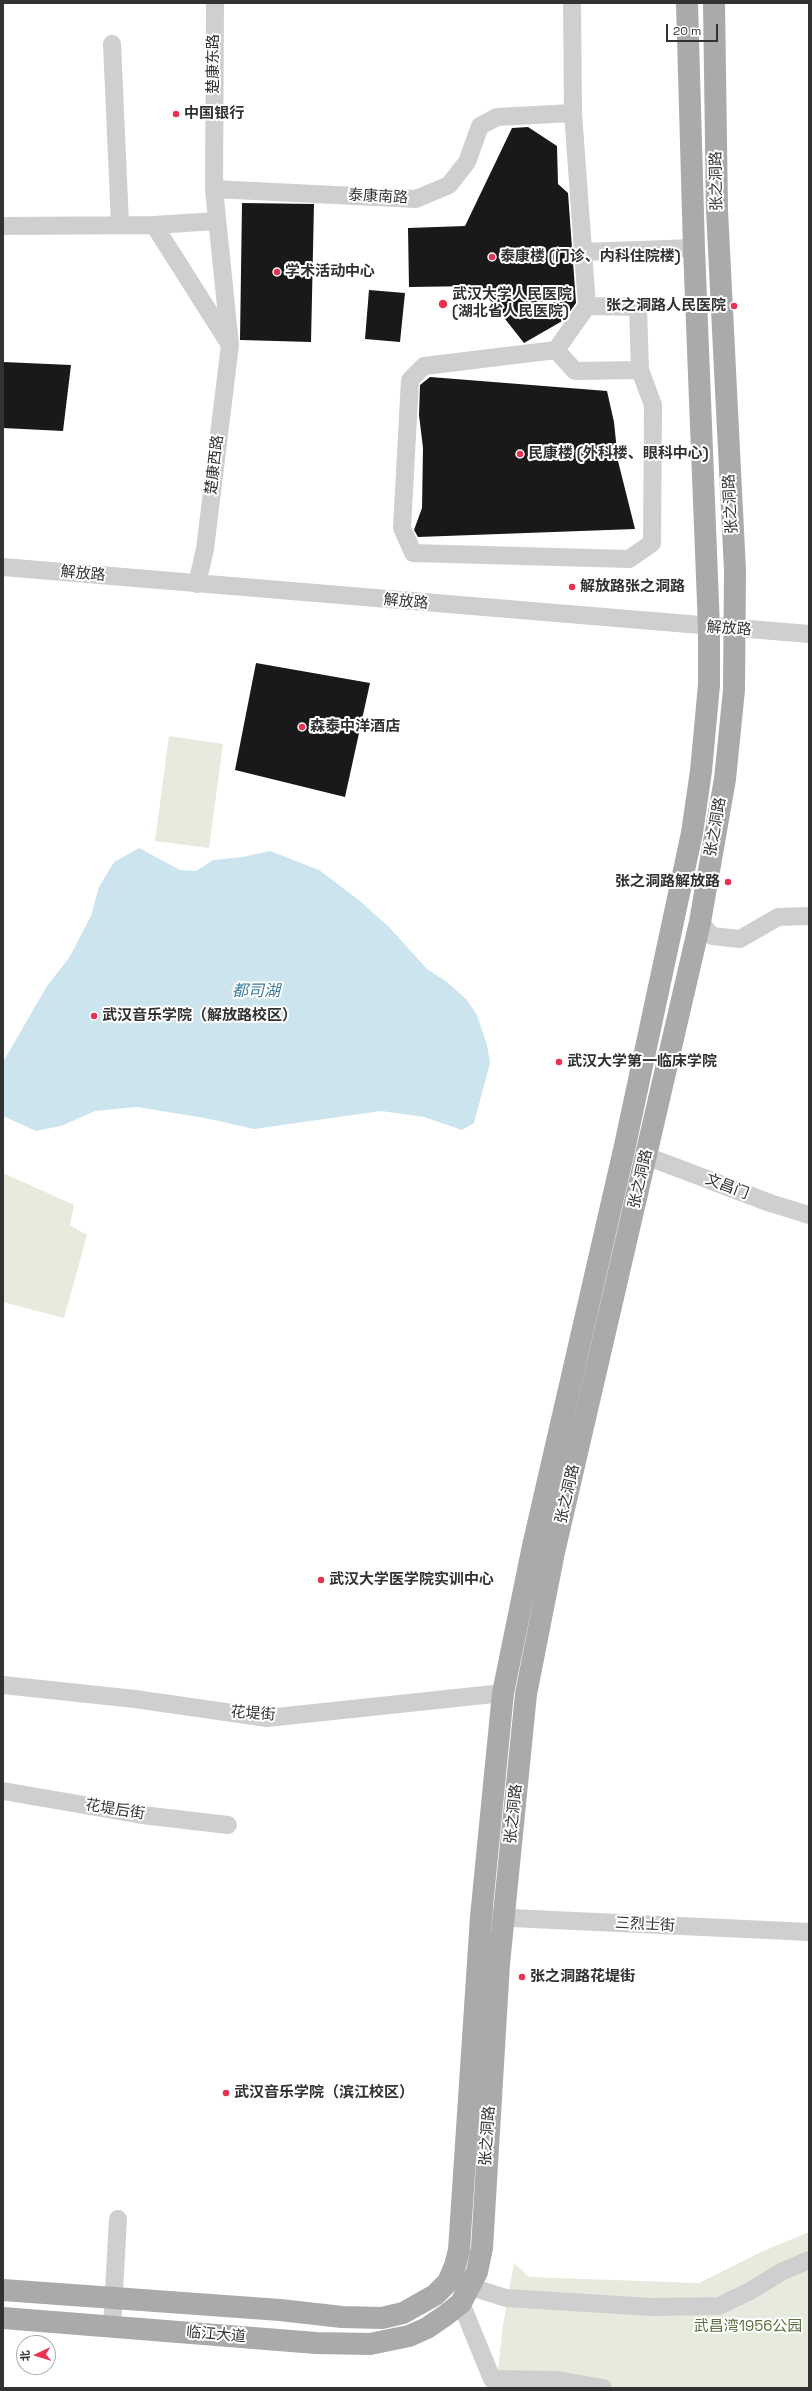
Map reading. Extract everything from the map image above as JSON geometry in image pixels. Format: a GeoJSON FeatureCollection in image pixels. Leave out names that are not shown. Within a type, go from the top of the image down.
{"type":"FeatureCollection","features":[{"type":"Feature","properties":{"kind":"main road","name":"张之洞路"},"geometry":{"type":"LineString","coordinates":[[420,2305],[435,2295],[448,2282],[456,2266],[459,2250],[481,1917],[503,1693],[533,1546],[624,1150],[692,833],[709,685],[709,628],[694,248],[687,3]]}},
{"type":"Feature","properties":{"kind":"main road","name":"张之洞路"},"geometry":{"type":"LineString","coordinates":[[466,2295],[482,2248],[503,1918],[526,1694],[554,1552],[700,922],[725,779],[734,690],[735,570],[717,210],[714,3]]}},
{"type":"Feature","properties":{"kind":"main road","name":"临江大道"},"geometry":{"type":"LineString","coordinates":[[3,2290],[363,2318],[382,2318],[403,2313],[420,2305]]}},
{"type":"Feature","properties":{"kind":"main road","name":"临江大道"},"geometry":{"type":"LineString","coordinates":[[3,2318],[350,2344],[390,2341],[427,2328],[466,2295]]}},
{"type":"Feature","properties":{"kind":"street","name":"楚康东路"},"geometry":{"type":"LineString","coordinates":[[215,3],[214,189],[217,221]]}},
{"type":"Feature","properties":{"kind":"street"},"geometry":{"type":"LineString","coordinates":[[572,3],[573,113],[587,306],[556,350],[424,366],[410,380],[402,528],[413,553],[629,558],[652,543],[653,405],[640,370],[638,307],[587,306]]}},
{"type":"Feature","properties":{"kind":"street"},"geometry":{"type":"LineString","coordinates":[[112,44],[120,224]]}},
{"type":"Feature","properties":{"kind":"street","name":"泰康南路"},"geometry":{"type":"LineString","coordinates":[[214,189],[416,199],[448,184],[467,162],[480,126],[497,117],[573,113]]}},
{"type":"Feature","properties":{"kind":"street"},"geometry":{"type":"LineString","coordinates":[[3,226],[120,224],[154,225],[217,221]]}},
{"type":"Feature","properties":{"kind":"street","name":"楚康西路"},"geometry":{"type":"LineString","coordinates":[[197,584],[205,549],[230,345],[217,221]]}},
{"type":"Feature","properties":{"kind":"street"},"geometry":{"type":"LineString","coordinates":[[154,225],[230,345]]}},
{"type":"Feature","properties":{"kind":"street"},"geometry":{"type":"LineString","coordinates":[[583,252],[694,248]]}},
{"type":"Feature","properties":{"kind":"street"},"geometry":{"type":"LineString","coordinates":[[556,350],[574,377],[640,370]]}},
{"type":"Feature","properties":{"kind":"street","name":"解放路"},"geometry":{"type":"LineString","coordinates":[[3,567],[709,628],[809,634]]}},
{"type":"Feature","properties":{"kind":"street"},"geometry":{"type":"LineString","coordinates":[[700,922],[712,936],[740,939],[778,917],[809,916]]}},
{"type":"Feature","properties":{"kind":"street","name":"文昌门"},"geometry":{"type":"LineString","coordinates":[[646,1156],[770,1203],[809,1215]]}},
{"type":"Feature","properties":{"kind":"street","name":"花堤街"},"geometry":{"type":"LineString","coordinates":[[3,1686],[135,1699],[267,1718],[503,1693]]}},
{"type":"Feature","properties":{"kind":"street","name":"花堤后街"},"geometry":{"type":"LineString","coordinates":[[3,1791],[142,1815],[228,1825]]}},
{"type":"Feature","properties":{"kind":"street","name":"三烈士街"},"geometry":{"type":"LineString","coordinates":[[481,1917],[809,1932]]}},
{"type":"Feature","properties":{"kind":"street"},"geometry":{"type":"LineString","coordinates":[[112,2326],[118,2218]]}},
{"type":"Feature","properties":{"kind":"street"},"geometry":{"type":"LineString","coordinates":[[603,2388],[556,2380],[492,2379],[466,2295],[651,2307],[719,2306],[750,2291],[783,2271],[809,2260]]}},
{"type":"Feature","properties":{"kind":"green space"},"geometry":{"type":"Polygon","coordinates":[[[169,736],[223,744],[209,848],[155,841],[169,736]]]}},
{"type":"Feature","properties":{"kind":"green space"},"geometry":{"type":"Polygon","coordinates":[[[3,1173],[74,1205],[70,1225],[87,1235],[64,1318],[3,1302],[3,1173]]]}},
{"type":"Feature","properties":{"kind":"green space","name":"武昌湾1956公园"},"geometry":{"type":"Polygon","coordinates":[[[809,2232],[809,2388],[496,2388],[503,2325],[514,2263],[529,2277],[699,2283],[761,2252],[809,2232]]]}},
{"type":"Feature","properties":{"kind":"water","name":"都司湖"},"geometry":{"type":"Polygon","coordinates":[[[139,848],[180,870],[196,871],[213,860],[243,857],[270,851],[319,870],[360,901],[389,927],[427,969],[447,982],[467,1000],[477,1015],[487,1045],[490,1063],[474,1123],[462,1130],[424,1117],[381,1111],[254,1129],[205,1118],[137,1107],[95,1111],[61,1126],[36,1131],[3,1116],[3,1062],[47,986],[69,958],[91,916],[99,887],[114,862],[139,848]]]}},
{"type":"Feature","properties":{"kind":"building","name":"泰康楼 (门诊、内科住院楼)"},"geometry":{"type":"Polygon","coordinates":[[[528,127],[557,146],[558,184],[568,193],[576,303],[564,320],[524,343],[479,286],[409,287],[408,228],[465,226],[512,128],[528,127]]]}},
{"type":"Feature","properties":{"kind":"building","name":"学术活动中心"},"geometry":{"type":"Polygon","coordinates":[[[242,203],[314,204],[311,342],[240,340],[242,203]]]}},
{"type":"Feature","properties":{"kind":"building"},"geometry":{"type":"Polygon","coordinates":[[[369,290],[405,293],[400,342],[365,339],[369,290]]]}},
{"type":"Feature","properties":{"kind":"building"},"geometry":{"type":"Polygon","coordinates":[[[3,362],[71,365],[63,431],[3,428],[3,362]]]}},
{"type":"Feature","properties":{"kind":"building","name":"民康楼 (外科楼、眼科中心)"},"geometry":{"type":"Polygon","coordinates":[[[430,377],[607,391],[614,422],[618,461],[635,529],[418,537],[414,530],[422,508],[423,448],[419,415],[420,385],[430,377]]]}},
{"type":"Feature","properties":{"kind":"building","name":"森泰中洋酒店"},"geometry":{"type":"Polygon","coordinates":[[[256,663],[370,683],[345,797],[235,770],[256,663]]]}},
{"type":"Feature","properties":{"kind":"place","name":"中国银行"},"geometry":{"type":"Point","coordinates":[176,114]}},
{"type":"Feature","properties":{"kind":"place","name":"泰康楼 (门诊、内科住院楼)"},"geometry":{"type":"Point","coordinates":[492,257]}},
{"type":"Feature","properties":{"kind":"place","name":"学术活动中心"},"geometry":{"type":"Point","coordinates":[277,272]}},
{"type":"Feature","properties":{"kind":"place","name":"武汉大学人民医院 (湖北省人民医院)"},"geometry":{"type":"Point","coordinates":[443,304]}},
{"type":"Feature","properties":{"kind":"place","name":"张之洞路人民医院"},"geometry":{"type":"Point","coordinates":[734,306]}},
{"type":"Feature","properties":{"kind":"place","name":"民康楼 (外科楼、眼科中心)"},"geometry":{"type":"Point","coordinates":[520,454]}},
{"type":"Feature","properties":{"kind":"place","name":"解放路张之洞路"},"geometry":{"type":"Point","coordinates":[572,587]}},
{"type":"Feature","properties":{"kind":"place","name":"森泰中洋酒店"},"geometry":{"type":"Point","coordinates":[302,727]}},
{"type":"Feature","properties":{"kind":"place","name":"张之洞路解放路"},"geometry":{"type":"Point","coordinates":[728,882]}},
{"type":"Feature","properties":{"kind":"place","name":"武汉音乐学院（解放路校区）"},"geometry":{"type":"Point","coordinates":[94,1016]}},
{"type":"Feature","properties":{"kind":"place","name":"武汉大学第一临床学院"},"geometry":{"type":"Point","coordinates":[559,1062]}},
{"type":"Feature","properties":{"kind":"place","name":"武汉大学医学院实训中心"},"geometry":{"type":"Point","coordinates":[321,1580]}},
{"type":"Feature","properties":{"kind":"place","name":"张之洞路花堤街"},"geometry":{"type":"Point","coordinates":[522,1977]}},
{"type":"Feature","properties":{"kind":"place","name":"武汉音乐学院（滨江校区）"},"geometry":{"type":"Point","coordinates":[226,2093]}}]}
